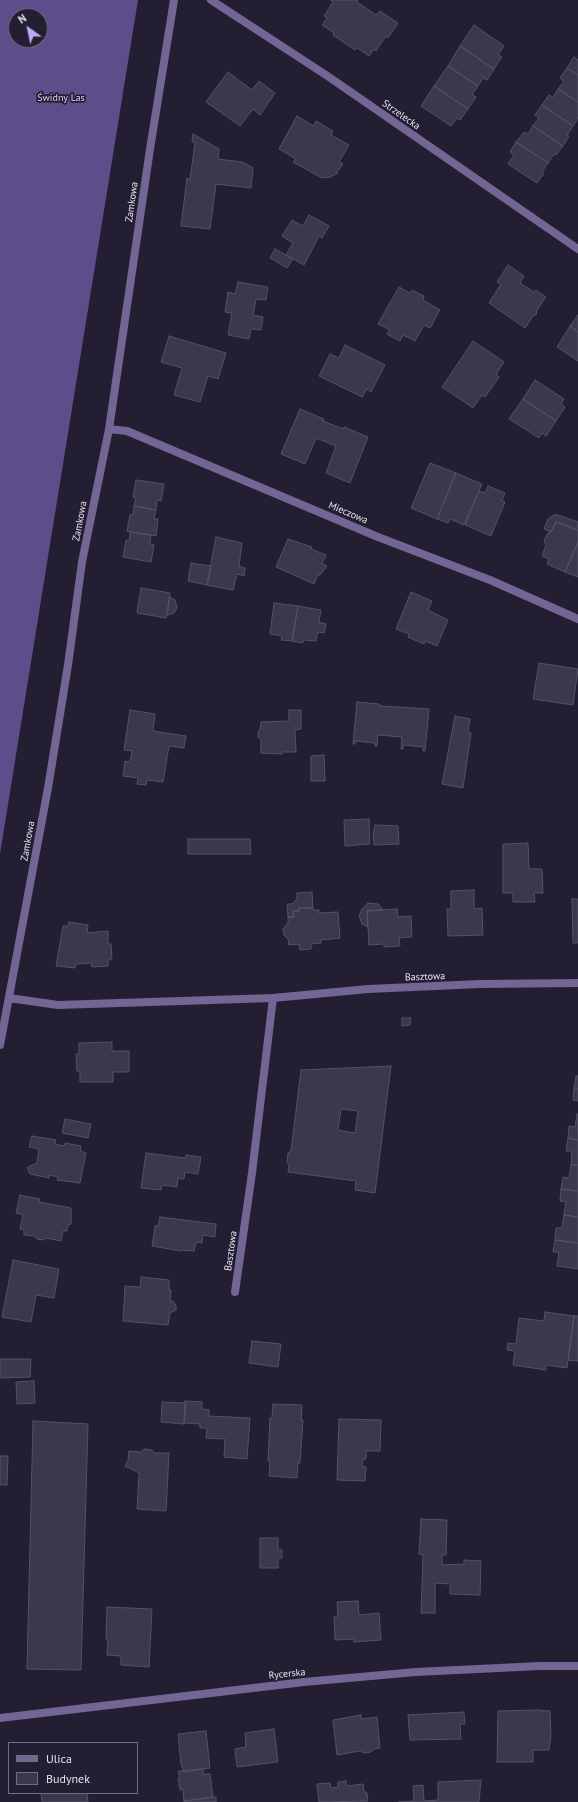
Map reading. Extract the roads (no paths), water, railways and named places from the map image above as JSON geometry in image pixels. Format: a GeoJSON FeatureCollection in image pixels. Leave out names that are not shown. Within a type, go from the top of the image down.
{"type":"FeatureCollection","features":[{"type":"Feature","properties":{"kind":"street","name":"Zamkowa"},"geometry":{"type":"LineString","coordinates":[[0,1045],[48,788],[68,665],[82,562],[109,429],[150,149],[174,0]]}},
{"type":"Feature","properties":{"kind":"street","name":"Strzelecka"},"geometry":{"type":"LineString","coordinates":[[212,0],[329,77],[578,249]]}},
{"type":"Feature","properties":{"kind":"street","name":"Mieczowa"},"geometry":{"type":"LineString","coordinates":[[109,429],[127,431],[378,537],[490,580],[578,619]]}},
{"type":"Feature","properties":{"kind":"street","name":"Basztowa"},"geometry":{"type":"LineString","coordinates":[[9,998],[58,1005],[273,998],[376,989],[480,984],[578,983]]}},
{"type":"Feature","properties":{"kind":"street","name":"Basztowa"},"geometry":{"type":"LineString","coordinates":[[235,1292],[252,1173],[273,998]]}},
{"type":"Feature","properties":{"kind":"street","name":"Rycerska"},"geometry":{"type":"LineString","coordinates":[[0,1718],[304,1682],[409,1672],[540,1666],[578,1666]]}},
{"type":"Feature","properties":{"kind":"park label","name":"Świdny Las"},"geometry":{"type":"Point","coordinates":[61,98]}}]}
